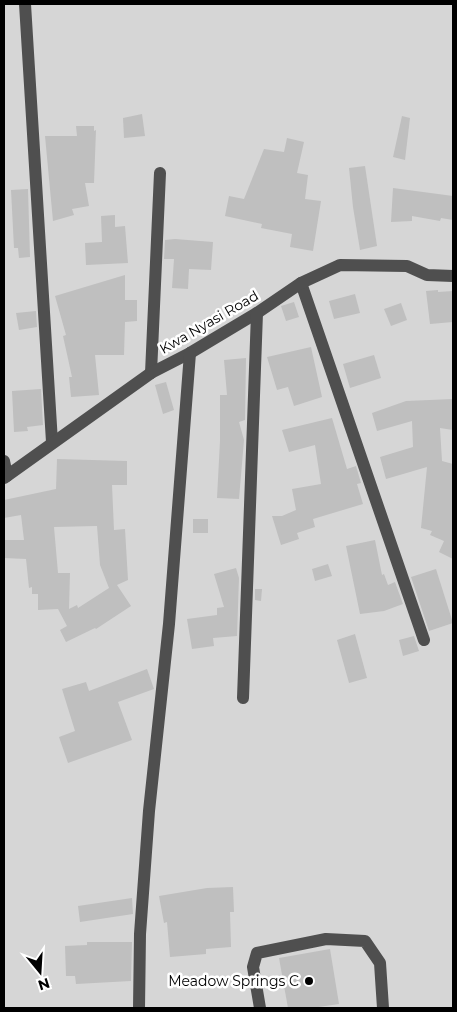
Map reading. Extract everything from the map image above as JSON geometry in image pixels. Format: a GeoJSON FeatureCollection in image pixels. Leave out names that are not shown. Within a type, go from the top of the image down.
{"type":"FeatureCollection","features":[{"type":"Feature","properties":{"kind":"street"},"geometry":{"type":"LineString","coordinates":[[25,4],[52,442]]}},
{"type":"Feature","properties":{"kind":"street"},"geometry":{"type":"LineString","coordinates":[[151,373],[160,173]]}},
{"type":"Feature","properties":{"kind":"street","name":"Kwa Nyasi Road"},"geometry":{"type":"LineString","coordinates":[[5,477],[151,373],[190,353],[257,313],[301,283],[340,265],[407,266],[428,275],[453,276]]}},
{"type":"Feature","properties":{"kind":"street"},"geometry":{"type":"LineString","coordinates":[[301,283],[424,640]]}},
{"type":"Feature","properties":{"kind":"street"},"geometry":{"type":"LineString","coordinates":[[243,698],[257,313]]}},
{"type":"Feature","properties":{"kind":"street"},"geometry":{"type":"LineString","coordinates":[[139,1008],[140,934],[149,811],[169,624],[190,353]]}},
{"type":"Feature","properties":{"kind":"street"},"geometry":{"type":"LineString","coordinates":[[4,461],[5,477]]}},
{"type":"Feature","properties":{"kind":"street"},"geometry":{"type":"LineString","coordinates":[[260,1008],[253,967],[257,953],[326,939],[365,941],[380,963],[383,1008]]}},
{"type":"Feature","properties":{"kind":"shaded area"},"geometry":{"type":"Polygon","coordinates":[[[4,4],[453,4],[453,1008],[4,1008],[4,4]]]}},
{"type":"Feature","properties":{"kind":"building"},"geometry":{"type":"Polygon","coordinates":[[[142,114],[145,136],[124,138],[123,118],[142,114]]]}},
{"type":"Feature","properties":{"kind":"building"},"geometry":{"type":"Polygon","coordinates":[[[402,116],[410,118],[405,160],[393,157],[402,116]]]}},
{"type":"Feature","properties":{"kind":"building"},"geometry":{"type":"Polygon","coordinates":[[[76,126],[94,126],[94,131],[96,130],[94,183],[85,183],[89,206],[72,209],[74,215],[53,221],[45,136],[77,136],[76,126]]]}},
{"type":"Feature","properties":{"kind":"building"},"geometry":{"type":"Polygon","coordinates":[[[287,138],[304,142],[297,173],[308,175],[305,199],[321,201],[313,251],[290,247],[292,234],[261,228],[262,224],[225,216],[229,196],[244,199],[264,149],[284,152],[287,138]]]}},
{"type":"Feature","properties":{"kind":"building"},"geometry":{"type":"Polygon","coordinates":[[[365,166],[377,246],[360,250],[349,168],[365,166]]]}},
{"type":"Feature","properties":{"kind":"building"},"geometry":{"type":"Polygon","coordinates":[[[393,188],[453,196],[453,220],[441,218],[440,221],[412,216],[412,221],[391,222],[393,188]]]}},
{"type":"Feature","properties":{"kind":"building"},"geometry":{"type":"Polygon","coordinates":[[[28,189],[30,257],[19,258],[18,248],[14,248],[11,190],[28,189]]]}},
{"type":"Feature","properties":{"kind":"building"},"geometry":{"type":"Polygon","coordinates":[[[115,215],[115,227],[125,226],[128,263],[86,265],[85,243],[102,242],[101,216],[115,215]]]}},
{"type":"Feature","properties":{"kind":"building"},"geometry":{"type":"Polygon","coordinates":[[[165,240],[213,242],[211,270],[189,269],[188,289],[172,288],[174,259],[164,259],[165,240]]]}},
{"type":"Feature","properties":{"kind":"building"},"geometry":{"type":"Polygon","coordinates":[[[125,275],[125,300],[137,300],[137,321],[125,322],[124,355],[95,355],[99,395],[71,397],[69,377],[72,377],[63,336],[66,335],[55,296],[125,275]]]}},
{"type":"Feature","properties":{"kind":"building"},"geometry":{"type":"Polygon","coordinates":[[[438,290],[438,292],[453,291],[453,322],[430,324],[426,291],[438,290]]]}},
{"type":"Feature","properties":{"kind":"building"},"geometry":{"type":"Polygon","coordinates":[[[355,294],[360,313],[334,319],[329,301],[355,294]]]}},
{"type":"Feature","properties":{"kind":"building"},"geometry":{"type":"Polygon","coordinates":[[[294,302],[299,317],[286,321],[281,306],[294,302]]]}},
{"type":"Feature","properties":{"kind":"building"},"geometry":{"type":"Polygon","coordinates":[[[401,303],[407,320],[391,326],[384,309],[401,303]]]}},
{"type":"Feature","properties":{"kind":"building"},"geometry":{"type":"Polygon","coordinates":[[[36,311],[37,327],[19,330],[16,313],[36,311]]]}},
{"type":"Feature","properties":{"kind":"building"},"geometry":{"type":"Polygon","coordinates":[[[311,347],[322,397],[294,406],[288,387],[277,390],[267,357],[311,347]]]}},
{"type":"Feature","properties":{"kind":"building"},"geometry":{"type":"Polygon","coordinates":[[[374,355],[381,378],[350,388],[343,364],[374,355]]]}},
{"type":"Feature","properties":{"kind":"building"},"geometry":{"type":"Polygon","coordinates":[[[246,358],[245,420],[239,422],[244,440],[239,499],[217,498],[220,395],[227,395],[224,360],[246,358]]]}},
{"type":"Feature","properties":{"kind":"building"},"geometry":{"type":"Polygon","coordinates":[[[166,382],[174,410],[163,414],[155,385],[166,382]]]}},
{"type":"Feature","properties":{"kind":"building"},"geometry":{"type":"Polygon","coordinates":[[[41,389],[43,425],[27,427],[28,431],[14,432],[12,391],[41,389]]]}},
{"type":"Feature","properties":{"kind":"building"},"geometry":{"type":"Polygon","coordinates":[[[453,399],[453,430],[440,428],[442,461],[453,464],[453,559],[439,552],[444,541],[430,535],[432,531],[421,528],[427,467],[386,479],[380,457],[413,447],[412,421],[377,431],[372,413],[406,401],[453,399]]]}},
{"type":"Feature","properties":{"kind":"building"},"geometry":{"type":"Polygon","coordinates":[[[332,418],[347,469],[356,466],[361,483],[357,484],[363,504],[313,519],[315,527],[297,533],[299,539],[281,545],[272,516],[282,516],[296,510],[292,489],[321,484],[315,445],[289,452],[282,430],[332,418]]]}},
{"type":"Feature","properties":{"kind":"building"},"geometry":{"type":"Polygon","coordinates":[[[57,459],[127,461],[127,485],[112,485],[114,530],[125,529],[128,580],[117,585],[131,606],[96,629],[66,642],[60,630],[67,626],[58,609],[38,610],[38,594],[32,594],[32,587],[29,588],[26,559],[4,558],[4,540],[24,540],[21,515],[4,518],[4,500],[56,489],[57,459]],[[97,526],[54,527],[58,573],[70,573],[69,609],[77,605],[78,608],[109,588],[100,565],[97,526]]]}},
{"type":"Feature","properties":{"kind":"building"},"geometry":{"type":"Polygon","coordinates":[[[193,519],[208,519],[208,533],[193,533],[193,519]]]}},
{"type":"Feature","properties":{"kind":"building"},"geometry":{"type":"Polygon","coordinates":[[[375,540],[382,575],[384,574],[388,585],[395,582],[403,604],[384,611],[360,614],[346,546],[375,540]]]}},
{"type":"Feature","properties":{"kind":"building"},"geometry":{"type":"Polygon","coordinates":[[[328,564],[332,576],[315,581],[312,569],[328,564]]]}},
{"type":"Feature","properties":{"kind":"building"},"geometry":{"type":"Polygon","coordinates":[[[236,568],[239,578],[237,636],[213,638],[214,646],[192,649],[187,619],[217,615],[217,608],[224,607],[214,574],[236,568]]]}},
{"type":"Feature","properties":{"kind":"building"},"geometry":{"type":"Polygon","coordinates":[[[436,569],[453,623],[429,631],[411,577],[436,569]]]}},
{"type":"Feature","properties":{"kind":"building"},"geometry":{"type":"Polygon","coordinates":[[[255,589],[262,589],[261,601],[255,600],[255,589]]]}},
{"type":"Feature","properties":{"kind":"building"},"geometry":{"type":"Polygon","coordinates":[[[355,634],[367,678],[349,683],[337,640],[355,634]]]}},
{"type":"Feature","properties":{"kind":"building"},"geometry":{"type":"Polygon","coordinates":[[[414,636],[419,651],[403,656],[399,640],[414,636]]]}},
{"type":"Feature","properties":{"kind":"building"},"geometry":{"type":"Polygon","coordinates":[[[147,669],[154,689],[118,702],[132,740],[68,763],[59,737],[75,731],[62,689],[86,682],[89,691],[147,669]]]}},
{"type":"Feature","properties":{"kind":"building"},"geometry":{"type":"Polygon","coordinates":[[[233,887],[234,912],[230,912],[231,947],[206,949],[206,954],[170,957],[167,922],[164,923],[159,896],[207,888],[233,887]]]}},
{"type":"Feature","properties":{"kind":"building"},"geometry":{"type":"Polygon","coordinates":[[[132,898],[133,914],[80,922],[78,906],[132,898]]]}},
{"type":"Feature","properties":{"kind":"building"},"geometry":{"type":"Polygon","coordinates":[[[87,942],[132,942],[131,981],[76,984],[75,976],[66,976],[65,946],[87,945],[87,942]]]}},
{"type":"Feature","properties":{"kind":"building","name":"Meadow Springs C"},"geometry":{"type":"Polygon","coordinates":[[[330,949],[339,1004],[312,1008],[288,1008],[279,958],[330,949]]]}},
{"type":"Feature","properties":{"kind":"place","name":"Meadow Springs C"},"geometry":{"type":"Point","coordinates":[309,981]}}]}
